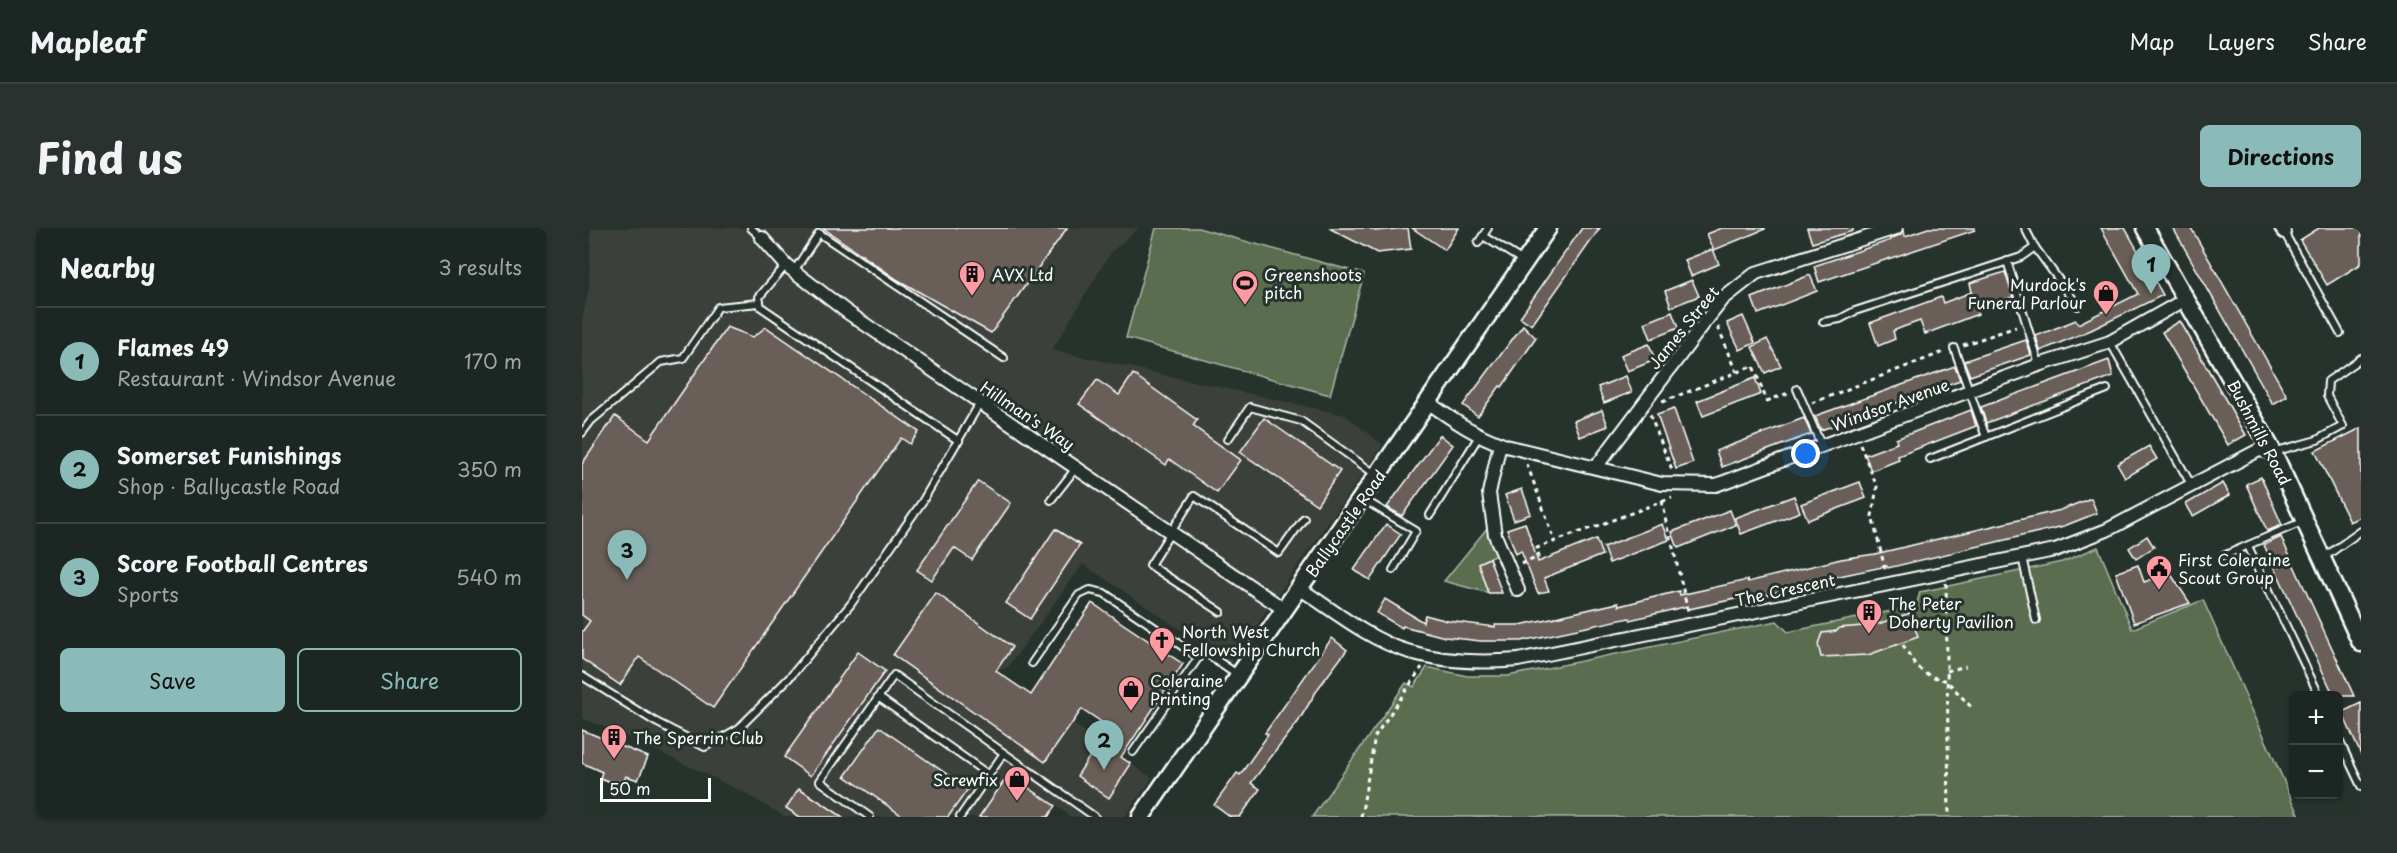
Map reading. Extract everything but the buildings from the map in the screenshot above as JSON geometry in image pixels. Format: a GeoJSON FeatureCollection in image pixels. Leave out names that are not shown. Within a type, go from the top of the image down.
{"type":"FeatureCollection","features":[{"type":"Feature","properties":{"kind":"main road","name":"Ballycastle Road"},"geometry":{"type":"LineString","coordinates":[[1141,817],[1548,228]]}},
{"type":"Feature","properties":{"kind":"main road","name":"Bushmills Road"},"geometry":{"type":"LineString","coordinates":[[2145,228],[2273,452],[2361,643]]}},
{"type":"Feature","properties":{"kind":"street","name":"James Street"},"geometry":{"type":"LineString","coordinates":[[1596,467],[1646,405],[1723,299],[1756,273],[1896,228]]}},
{"type":"Feature","properties":{"kind":"street","name":"Hillman's Way"},"geometry":{"type":"LineString","coordinates":[[762,238],[790,268],[847,312],[1285,609]]}},
{"type":"Feature","properties":{"kind":"street","name":"Windsor Avenue"},"geometry":{"type":"LineString","coordinates":[[1429,403],[1460,426],[1479,436],[1522,451],[1655,483],[1716,485],[2039,365],[2110,342],[2187,299]]}},
{"type":"Feature","properties":{"kind":"street"},"geometry":{"type":"LineString","coordinates":[[1500,444],[1489,493],[1496,535],[1518,590]]}},
{"type":"Feature","properties":{"kind":"street","name":"The Crescent"},"geometry":{"type":"LineString","coordinates":[[1299,588],[1384,642],[1407,651],[1430,656],[1490,662],[1518,660],[1946,573],[2078,543],[2259,450],[2273,452]]}},
{"type":"Feature","properties":{"kind":"lane"},"geometry":{"type":"LineString","coordinates":[[751,228],[762,238]]}},
{"type":"Feature","properties":{"kind":"lane"},"geometry":{"type":"LineString","coordinates":[[1478,243],[1488,228]]}},
{"type":"Feature","properties":{"kind":"lane"},"geometry":{"type":"LineString","coordinates":[[2025,228],[2035,247],[2078,306]]}},
{"type":"Feature","properties":{"kind":"lane"},"geometry":{"type":"LineString","coordinates":[[2282,230],[2340,333]]}},
{"type":"Feature","properties":{"kind":"lane"},"geometry":{"type":"LineString","coordinates":[[959,441],[766,313],[759,303],[762,291],[790,268],[819,233],[1005,358]]}},
{"type":"Feature","properties":{"kind":"lane"},"geometry":{"type":"LineString","coordinates":[[1483,236],[1524,261]]}},
{"type":"Feature","properties":{"kind":"lane"},"geometry":{"type":"LineString","coordinates":[[1823,322],[1840,320],[1855,312],[2021,257],[2035,247]]}},
{"type":"Feature","properties":{"kind":"lane"},"geometry":{"type":"LineString","coordinates":[[2007,261],[2039,365]]}},
{"type":"Feature","properties":{"kind":"lane"},"geometry":{"type":"LineString","coordinates":[[582,433],[591,421],[661,362],[682,358],[718,307],[759,303]]}},
{"type":"Feature","properties":{"kind":"lane"},"geometry":{"type":"LineString","coordinates":[[2110,342],[2192,486]]}},
{"type":"Feature","properties":{"kind":"lane"},"geometry":{"type":"LineString","coordinates":[[1954,348],[1986,437]]}},
{"type":"Feature","properties":{"kind":"lane"},"geometry":{"type":"LineString","coordinates":[[2273,452],[2317,440],[2343,426],[2327,396],[2328,381],[2360,361]]}},
{"type":"Feature","properties":{"kind":"lane"},"geometry":{"type":"LineString","coordinates":[[1797,389],[1822,447]]}},
{"type":"Feature","properties":{"kind":"lane"},"geometry":{"type":"LineString","coordinates":[[1930,459],[2107,389]]}},
{"type":"Feature","properties":{"kind":"lane"},"geometry":{"type":"LineString","coordinates":[[582,676],[654,721],[705,747],[739,728],[791,676],[895,544],[981,402]]}},
{"type":"Feature","properties":{"kind":"lane"},"geometry":{"type":"LineString","coordinates":[[1228,439],[1250,407],[1301,421],[1378,476]]}},
{"type":"Feature","properties":{"kind":"lane"},"geometry":{"type":"LineString","coordinates":[[1430,515],[1479,436]]}},
{"type":"Feature","properties":{"kind":"lane"},"geometry":{"type":"LineString","coordinates":[[1051,500],[1077,467]]}},
{"type":"Feature","properties":{"kind":"lane"},"geometry":{"type":"LineString","coordinates":[[1221,612],[1150,565],[1194,496],[1279,553],[1304,518]]}},
{"type":"Feature","properties":{"kind":"lane"},"geometry":{"type":"LineString","coordinates":[[1362,498],[1416,531],[1394,570]]}},
{"type":"Feature","properties":{"kind":"lane"},"geometry":{"type":"LineString","coordinates":[[2223,556],[2305,521]]}},
{"type":"Feature","properties":{"kind":"lane"},"geometry":{"type":"LineString","coordinates":[[2323,558],[2361,531]]}},
{"type":"Feature","properties":{"kind":"lane"},"geometry":{"type":"LineString","coordinates":[[2248,546],[2317,691]]}},
{"type":"Feature","properties":{"kind":"lane"},"geometry":{"type":"LineString","coordinates":[[2022,557],[2036,620]]}},
{"type":"Feature","properties":{"kind":"lane"},"geometry":{"type":"LineString","coordinates":[[1032,663],[1079,596],[1090,590],[1104,593],[1198,657]]}},
{"type":"Feature","properties":{"kind":"lane"},"geometry":{"type":"LineString","coordinates":[[1133,752],[1203,651],[1240,676]]}},
{"type":"Feature","properties":{"kind":"lane"},"geometry":{"type":"LineString","coordinates":[[870,817],[820,781],[894,675],[1095,817]]}},
{"type":"Feature","properties":{"kind":"lane"},"geometry":{"type":"LineString","coordinates":[[878,697],[989,775]]}},
{"type":"Feature","properties":{"kind":"lane"},"geometry":{"type":"LineString","coordinates":[[2341,745],[2361,786]]}},
{"type":"Feature","properties":{"kind":"lane"},"geometry":{"type":"LineString","coordinates":[[960,817],[1004,753]]}},
{"type":"Feature","properties":{"kind":"path"},"geometry":{"type":"LineString","coordinates":[[1712,313],[1737,372]]}},
{"type":"Feature","properties":{"kind":"path"},"geometry":{"type":"LineString","coordinates":[[1805,406],[1954,348],[2026,324]]}},
{"type":"Feature","properties":{"kind":"path"},"geometry":{"type":"LineString","coordinates":[[1678,485],[1646,405],[1753,366],[1767,401],[1797,389]]}},
{"type":"Feature","properties":{"kind":"path"},"geometry":{"type":"LineString","coordinates":[[1856,434],[1877,487],[1872,516],[1889,584]]}},
{"type":"Feature","properties":{"kind":"path"},"geometry":{"type":"LineString","coordinates":[[1522,451],[1555,541]]}},
{"type":"Feature","properties":{"kind":"path"},"geometry":{"type":"LineString","coordinates":[[1655,483],[1662,502],[1691,626]]}},
{"type":"Feature","properties":{"kind":"path"},"geometry":{"type":"LineString","coordinates":[[1509,569],[1539,557],[1537,548],[1673,498]]}},
{"type":"Feature","properties":{"kind":"path"},"geometry":{"type":"LineString","coordinates":[[1946,573],[1949,817]]}},
{"type":"Feature","properties":{"kind":"path"},"geometry":{"type":"LineString","coordinates":[[1902,645],[1916,666],[1930,676],[1947,681],[1973,709]]}},
{"type":"Feature","properties":{"kind":"path"},"geometry":{"type":"LineString","coordinates":[[1361,817],[1375,736],[1430,656]]}},
{"type":"Feature","properties":{"kind":"path"},"geometry":{"type":"LineString","coordinates":[[1947,671],[1966,666]]}},
{"type":"Feature","properties":{"kind":"shaded area"},"geometry":{"type":"Polygon","coordinates":[[[591,228],[1139,228],[1111,252],[1052,350],[1345,415],[1383,445],[1230,663],[1083,564],[1008,667],[996,671],[1152,778],[1125,817],[1071,817],[1009,774],[979,817],[785,817],[741,791],[624,735],[582,718],[582,319],[589,288],[591,228]]]}},
{"type":"Feature","properties":{"kind":"green space","name":"Greenshoots pitch"},"geometry":{"type":"Polygon","coordinates":[[[1156,228],[1198,228],[1364,274],[1330,395],[1126,338],[1156,228]]]}},
{"type":"Feature","properties":{"kind":"green space"},"geometry":{"type":"Polygon","coordinates":[[[1488,527],[1499,554],[1478,563],[1488,593],[1444,581],[1488,527]]]}},
{"type":"Feature","properties":{"kind":"green space"},"geometry":{"type":"Polygon","coordinates":[[[2098,547],[2132,629],[2203,600],[2289,792],[2289,799],[2292,799],[2300,817],[1312,817],[1406,683],[1414,687],[1427,667],[1467,676],[1508,676],[1777,621],[1788,632],[1916,606],[1920,592],[2062,562],[2098,547]]]}},
{"type":"Feature","properties":{"kind":"place","name":"Flames 49"},"geometry":{"type":"Point","coordinates":[2151,294]}},
{"type":"Feature","properties":{"kind":"place","name":"AVX Ltd"},"geometry":{"type":"Point","coordinates":[972,297]}},
{"type":"Feature","properties":{"kind":"place","name":"Greenshoots pitch"},"geometry":{"type":"Point","coordinates":[1245,306]}},
{"type":"Feature","properties":{"kind":"place","name":"Murdock's Funeral Parlour"},"geometry":{"type":"Point","coordinates":[2106,316]}},
{"type":"Feature","properties":{"kind":"place","name":"Score Football Centres"},"geometry":{"type":"Point","coordinates":[627,580]}},
{"type":"Feature","properties":{"kind":"place","name":"First Coleraine Scout Group"},"geometry":{"type":"Point","coordinates":[2159,591]}},
{"type":"Feature","properties":{"kind":"place","name":"The Peter Doherty Pavilion"},"geometry":{"type":"Point","coordinates":[1869,635]}},
{"type":"Feature","properties":{"kind":"place","name":"North West Fellowship Church"},"geometry":{"type":"Point","coordinates":[1162,663]}},
{"type":"Feature","properties":{"kind":"place","name":"Coleraine Printing"},"geometry":{"type":"Point","coordinates":[1131,712]}},
{"type":"Feature","properties":{"kind":"place","name":"The Sperrin Club"},"geometry":{"type":"Point","coordinates":[614,760]}},
{"type":"Feature","properties":{"kind":"place","name":"Somerset Funishings"},"geometry":{"type":"Point","coordinates":[1104,770]}},
{"type":"Feature","properties":{"kind":"place","name":"Screwfix"},"geometry":{"type":"Point","coordinates":[1017,802]}}]}
